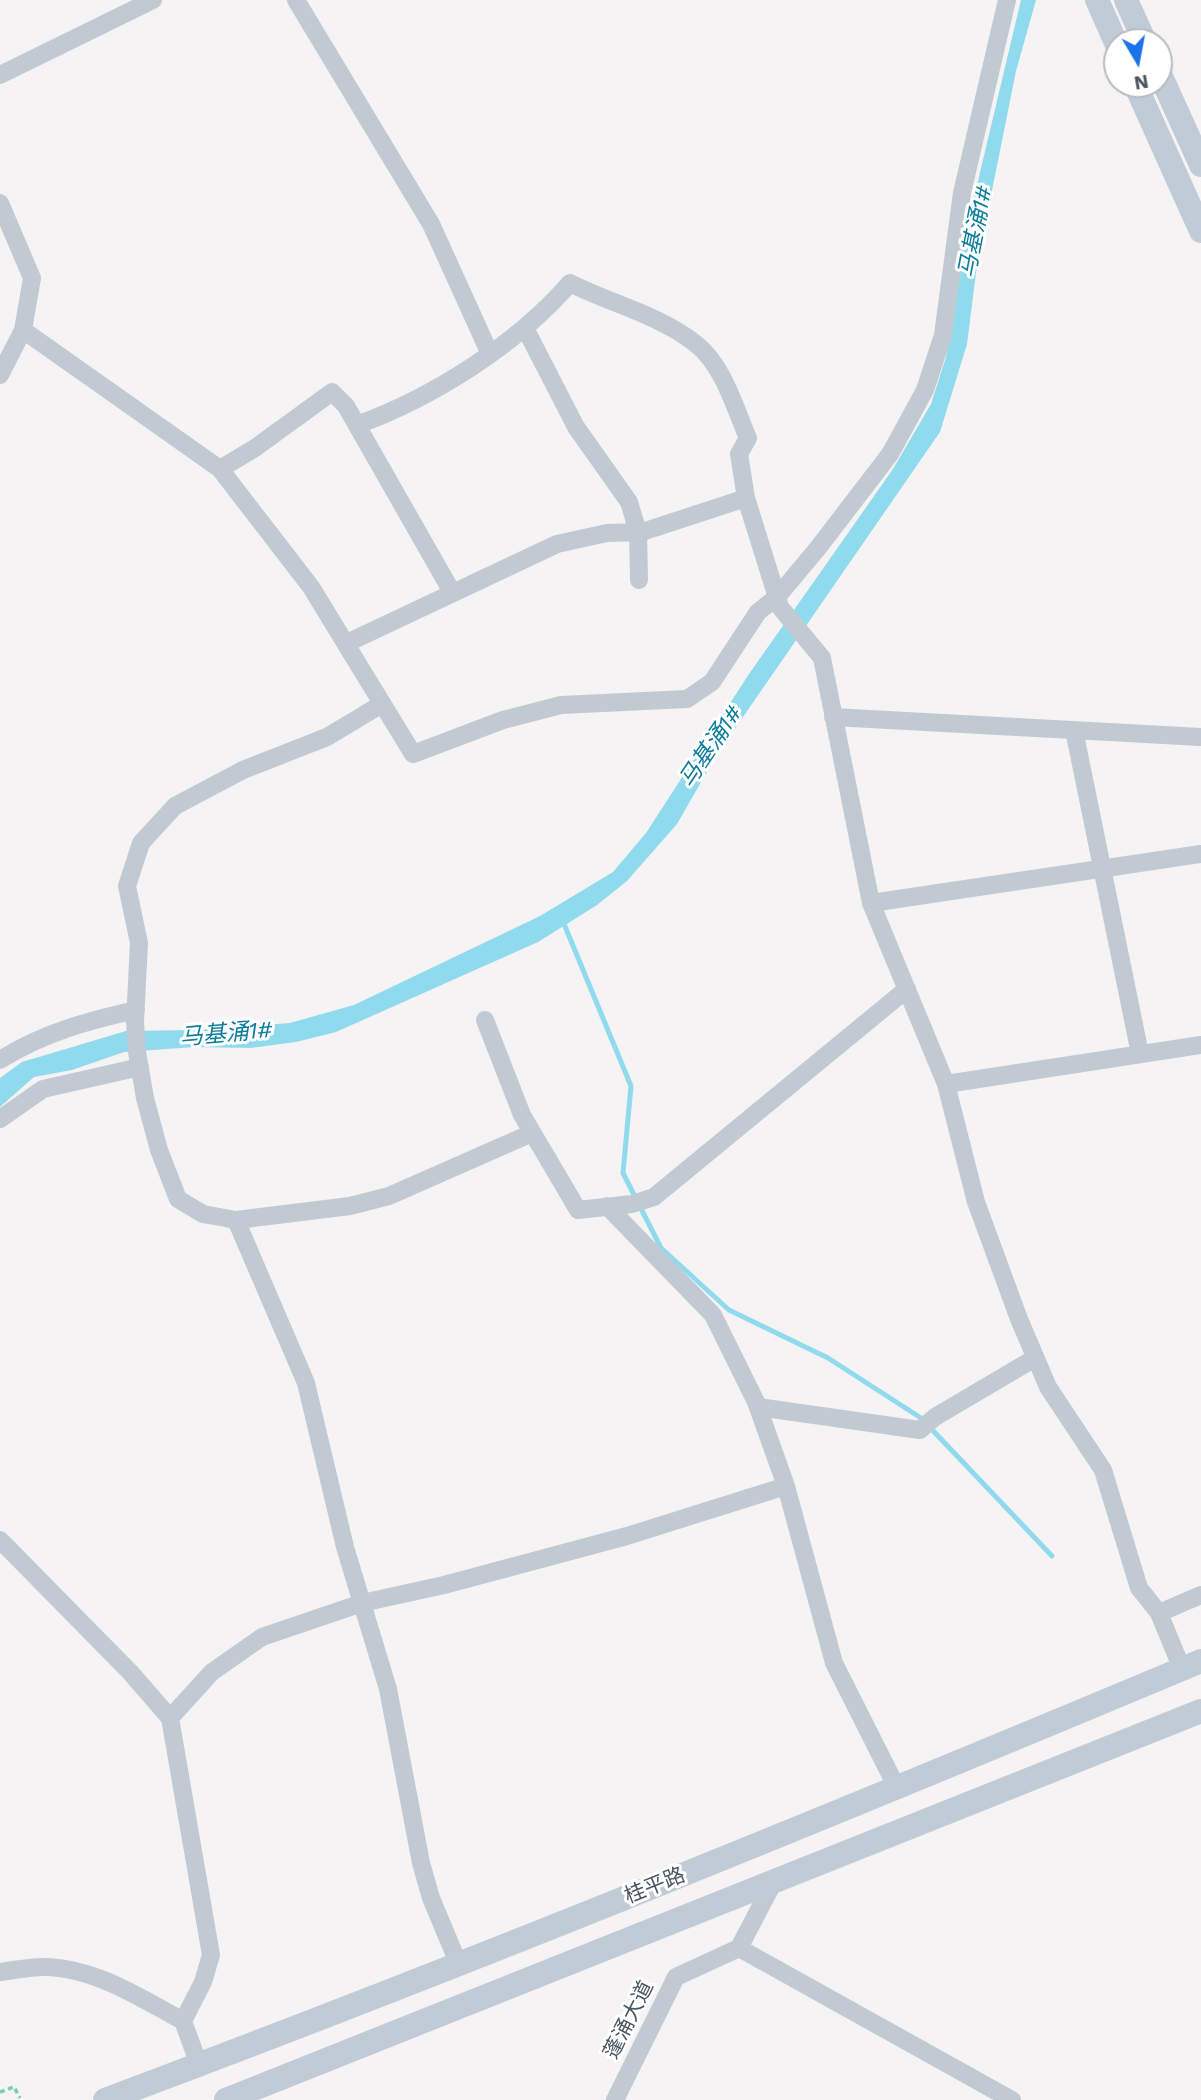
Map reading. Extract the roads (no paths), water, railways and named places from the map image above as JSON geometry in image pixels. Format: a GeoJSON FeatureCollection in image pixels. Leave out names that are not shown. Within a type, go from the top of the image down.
{"type":"FeatureCollection","features":[{"type":"Feature","properties":{"kind":"main road"},"geometry":{"type":"LineString","coordinates":[[1097,0],[1109,28]]}},
{"type":"Feature","properties":{"kind":"main road"},"geometry":{"type":"LineString","coordinates":[[1126,0],[1139,28]]}},
{"type":"Feature","properties":{"kind":"main road"},"geometry":{"type":"LineString","coordinates":[[1141,98],[1201,231]]}},
{"type":"Feature","properties":{"kind":"main road"},"geometry":{"type":"LineString","coordinates":[[1171,98],[1201,165]]}},
{"type":"Feature","properties":{"kind":"main road","name":"桂平路"},"geometry":{"type":"LineString","coordinates":[[106,2100],[459,1965],[1192,1665]]}},
{"type":"Feature","properties":{"kind":"main road","name":"桂平路"},"geometry":{"type":"LineString","coordinates":[[226,2100],[774,1881],[1200,1716]]}},
{"type":"Feature","properties":{"kind":"street"},"geometry":{"type":"LineString","coordinates":[[0,75],[153,0]]}},
{"type":"Feature","properties":{"kind":"street"},"geometry":{"type":"LineString","coordinates":[[296,0],[431,224],[490,354]]}},
{"type":"Feature","properties":{"kind":"street"},"geometry":{"type":"LineString","coordinates":[[23,330],[220,469],[311,587],[413,754],[503,720],[561,705],[687,699],[712,682],[758,612],[778,602],[890,454],[925,390],[943,335],[962,192],[1007,0]]}},
{"type":"Feature","properties":{"kind":"street"},"geometry":{"type":"LineString","coordinates":[[0,203],[32,278],[23,330],[0,375]]}},
{"type":"Feature","properties":{"kind":"street"},"geometry":{"type":"LineString","coordinates":[[357,425],[379,417],[490,354],[547,310],[570,282],[660,323],[698,345],[717,370],[748,438],[739,454],[746,498],[778,602],[822,658],[871,903],[946,1084],[976,1202],[1048,1387],[1103,1471],[1139,1588],[1159,1613],[1192,1665]]}},
{"type":"Feature","properties":{"kind":"street"},"geometry":{"type":"LineString","coordinates":[[525,328],[576,427],[629,502],[638,532],[639,580]]}},
{"type":"Feature","properties":{"kind":"street"},"geometry":{"type":"LineString","coordinates":[[220,469],[255,448],[332,392],[346,406],[452,592]]}},
{"type":"Feature","properties":{"kind":"street"},"geometry":{"type":"LineString","coordinates":[[347,643],[557,544],[607,533],[638,532],[746,498]]}},
{"type":"Feature","properties":{"kind":"street"},"geometry":{"type":"LineString","coordinates":[[382,704],[327,737],[243,770],[176,806],[141,843],[127,886],[139,943],[135,1016],[139,1060],[159,1150],[178,1199],[203,1214],[236,1220],[350,1206],[389,1196],[532,1133]]}},
{"type":"Feature","properties":{"kind":"street"},"geometry":{"type":"LineString","coordinates":[[833,717],[1201,737]]}},
{"type":"Feature","properties":{"kind":"street"},"geometry":{"type":"LineString","coordinates":[[1074,730],[1140,1054]]}},
{"type":"Feature","properties":{"kind":"street"},"geometry":{"type":"LineString","coordinates":[[871,903],[1201,854]]}},
{"type":"Feature","properties":{"kind":"street"},"geometry":{"type":"LineString","coordinates":[[485,1020],[532,1133],[578,1210],[632,1204],[654,1197],[907,989]]}},
{"type":"Feature","properties":{"kind":"street"},"geometry":{"type":"LineString","coordinates":[[0,1060],[30,1041],[82,1022],[135,1016]]}},
{"type":"Feature","properties":{"kind":"street"},"geometry":{"type":"LineString","coordinates":[[946,1084],[1201,1045]]}},
{"type":"Feature","properties":{"kind":"street"},"geometry":{"type":"LineString","coordinates":[[0,1119],[44,1089],[139,1060]]}},
{"type":"Feature","properties":{"kind":"street"},"geometry":{"type":"LineString","coordinates":[[607,1206],[713,1315],[758,1407],[786,1486],[834,1663],[897,1788]]}},
{"type":"Feature","properties":{"kind":"street"},"geometry":{"type":"LineString","coordinates":[[236,1220],[306,1383],[362,1603],[388,1689],[421,1864],[431,1898],[459,1965]]}},
{"type":"Feature","properties":{"kind":"street"},"geometry":{"type":"LineString","coordinates":[[758,1407],[920,1430],[935,1417],[1035,1358]]}},
{"type":"Feature","properties":{"kind":"street"},"geometry":{"type":"LineString","coordinates":[[170,1718],[212,1672],[262,1637],[362,1603],[444,1585],[627,1536],[786,1486]]}},
{"type":"Feature","properties":{"kind":"street"},"geometry":{"type":"LineString","coordinates":[[0,1540],[130,1672],[170,1718],[211,1955],[203,1983],[183,2021]]}},
{"type":"Feature","properties":{"kind":"street"},"geometry":{"type":"LineString","coordinates":[[1159,1613],[1201,1595]]}},
{"type":"Feature","properties":{"kind":"street"},"geometry":{"type":"LineString","coordinates":[[774,1881],[739,1948],[1012,2100]]}},
{"type":"Feature","properties":{"kind":"street","name":"蓬涌大道"},"geometry":{"type":"LineString","coordinates":[[615,2100],[676,1977],[739,1948]]}},
{"type":"Feature","properties":{"kind":"street"},"geometry":{"type":"LineString","coordinates":[[0,1972],[48,1967],[75,1971],[120,1987],[183,2021],[200,2065]]}},
{"type":"Feature","properties":{"kind":"water","name":"马基涌1#"},"geometry":{"type":"Polygon","coordinates":[[[1021,0],[1036,0],[1016,71],[977,265],[967,344],[940,432],[716,756],[677,824],[627,881],[597,905],[538,942],[336,1032],[296,1042],[250,1048],[195,1047],[124,1052],[72,1070],[34,1077],[0,1107],[0,1078],[22,1062],[126,1031],[197,1030],[290,1023],[354,1005],[540,916],[613,872],[646,833],[749,674],[893,469],[931,404],[946,357],[963,244],[1021,0]]]}},
{"type":"Feature","properties":{"kind":"waterway"},"geometry":{"type":"LineString","coordinates":[[562,919],[631,1086],[623,1173],[661,1248],[729,1310],[828,1358],[921,1418],[1052,1556]]}}]}
